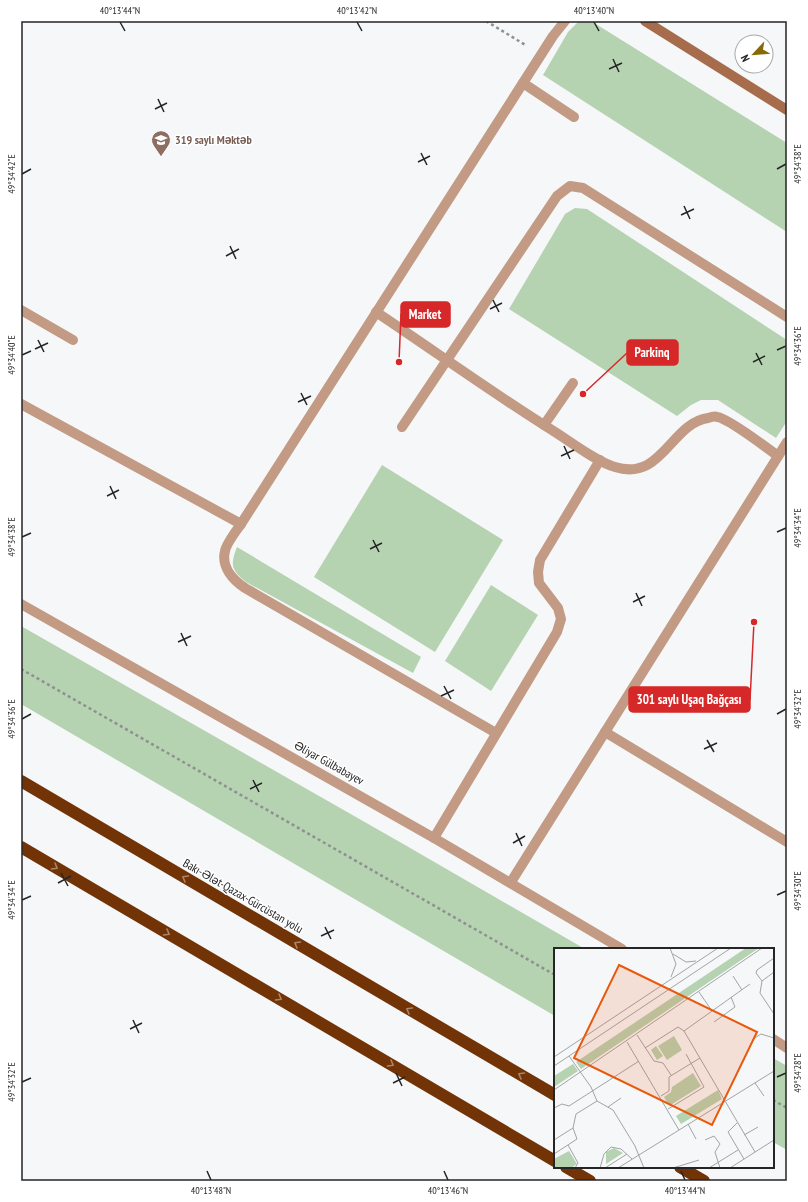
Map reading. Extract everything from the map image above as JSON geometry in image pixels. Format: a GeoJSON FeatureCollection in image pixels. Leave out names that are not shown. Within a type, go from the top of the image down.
{"type":"FeatureCollection","features":[{"type":"Feature","properties":{"kind":"highway","name":"Bakı-Ələt-Qazax-Gürcüstan yolu"},"geometry":{"type":"LineString","coordinates":[[21,781],[554,1094]]}},
{"type":"Feature","properties":{"kind":"highway"},"geometry":{"type":"LineString","coordinates":[[21,847],[554,1160]]}},
{"type":"Feature","properties":{"kind":"highway"},"geometry":{"type":"LineString","coordinates":[[568,1168],[590,1181]]}},
{"type":"Feature","properties":{"kind":"highway"},"geometry":{"type":"LineString","coordinates":[[682,1168],[704,1181]]}},
{"type":"Feature","properties":{"kind":"main road"},"geometry":{"type":"LineString","coordinates":[[645,21],[787,110]]}},
{"type":"Feature","properties":{"kind":"street"},"geometry":{"type":"LineString","coordinates":[[496,733],[245,588],[234,580],[224,563],[224,551],[553,36],[565,21]]}},
{"type":"Feature","properties":{"kind":"street"},"geometry":{"type":"LineString","coordinates":[[523,84],[574,117]]}},
{"type":"Feature","properties":{"kind":"street"},"geometry":{"type":"LineString","coordinates":[[402,427],[557,196],[570,186],[583,188],[787,317]]}},
{"type":"Feature","properties":{"kind":"street"},"geometry":{"type":"LineString","coordinates":[[21,310],[73,340]]}},
{"type":"Feature","properties":{"kind":"street"},"geometry":{"type":"LineString","coordinates":[[376,312],[544,425],[614,468],[627,470],[647,466],[689,427],[702,419],[718,416],[778,456]]}},
{"type":"Feature","properties":{"kind":"street"},"geometry":{"type":"LineString","coordinates":[[544,425],[573,383]]}},
{"type":"Feature","properties":{"kind":"street"},"geometry":{"type":"LineString","coordinates":[[21,404],[241,524]]}},
{"type":"Feature","properties":{"kind":"street"},"geometry":{"type":"LineString","coordinates":[[511,882],[787,442]]}},
{"type":"Feature","properties":{"kind":"street"},"geometry":{"type":"LineString","coordinates":[[434,838],[557,632],[561,619],[558,608],[539,583],[538,572],[540,560],[600,460]]}},
{"type":"Feature","properties":{"kind":"street","name":"Əliyar Gülbabayev"},"geometry":{"type":"LineString","coordinates":[[21,604],[511,882],[620,948]]}},
{"type":"Feature","properties":{"kind":"street"},"geometry":{"type":"LineString","coordinates":[[605,732],[787,842]]}},
{"type":"Feature","properties":{"kind":"street"},"geometry":{"type":"LineString","coordinates":[[774,1041],[787,1048]]}},
{"type":"Feature","properties":{"kind":"path"},"geometry":{"type":"LineString","coordinates":[[486,21],[541,55]]}},
{"type":"Feature","properties":{"kind":"path"},"geometry":{"type":"LineString","coordinates":[[21,669],[554,974]]}},
{"type":"Feature","properties":{"kind":"path"},"geometry":{"type":"LineString","coordinates":[[774,1101],[787,1108]]}},
{"type":"Feature","properties":{"kind":"green space"},"geometry":{"type":"Polygon","coordinates":[[[579,21],[591,21],[787,143],[787,232],[543,75],[568,32],[579,21]]]}},
{"type":"Feature","properties":{"kind":"green space"},"geometry":{"type":"Polygon","coordinates":[[[575,208],[587,209],[787,340],[787,421],[776,438],[718,400],[701,400],[691,405],[677,416],[509,309],[565,214],[575,208]]]}},
{"type":"Feature","properties":{"kind":"green space"},"geometry":{"type":"Polygon","coordinates":[[[382,465],[503,540],[435,652],[314,577],[382,465]]]}},
{"type":"Feature","properties":{"kind":"green space"},"geometry":{"type":"Polygon","coordinates":[[[237,547],[421,657],[413,673],[246,582],[237,574],[233,567],[233,558],[237,547]]]}},
{"type":"Feature","properties":{"kind":"green space"},"geometry":{"type":"Polygon","coordinates":[[[491,585],[538,615],[491,691],[445,661],[491,585]]]}},
{"type":"Feature","properties":{"kind":"green space"},"geometry":{"type":"Polygon","coordinates":[[[21,626],[583,948],[554,948],[554,1015],[21,704],[21,626]]]}},
{"type":"Feature","properties":{"kind":"green space"},"geometry":{"type":"Polygon","coordinates":[[[774,1059],[787,1066],[787,1150],[774,1143],[774,1059]]]}},
{"type":"Feature","properties":{"kind":"place","name":"319 saylı Məktəb"},"geometry":{"type":"Point","coordinates":[161,157]}},
{"type":"Feature","properties":{"kind":"place","name":"Market"},"geometry":{"type":"Point","coordinates":[399,362]}},
{"type":"Feature","properties":{"kind":"place","name":"Parkinq"},"geometry":{"type":"Point","coordinates":[583,394]}},
{"type":"Feature","properties":{"kind":"place","name":"301 saylı Uşaq Bağçası"},"geometry":{"type":"Point","coordinates":[754,622]}}]}
